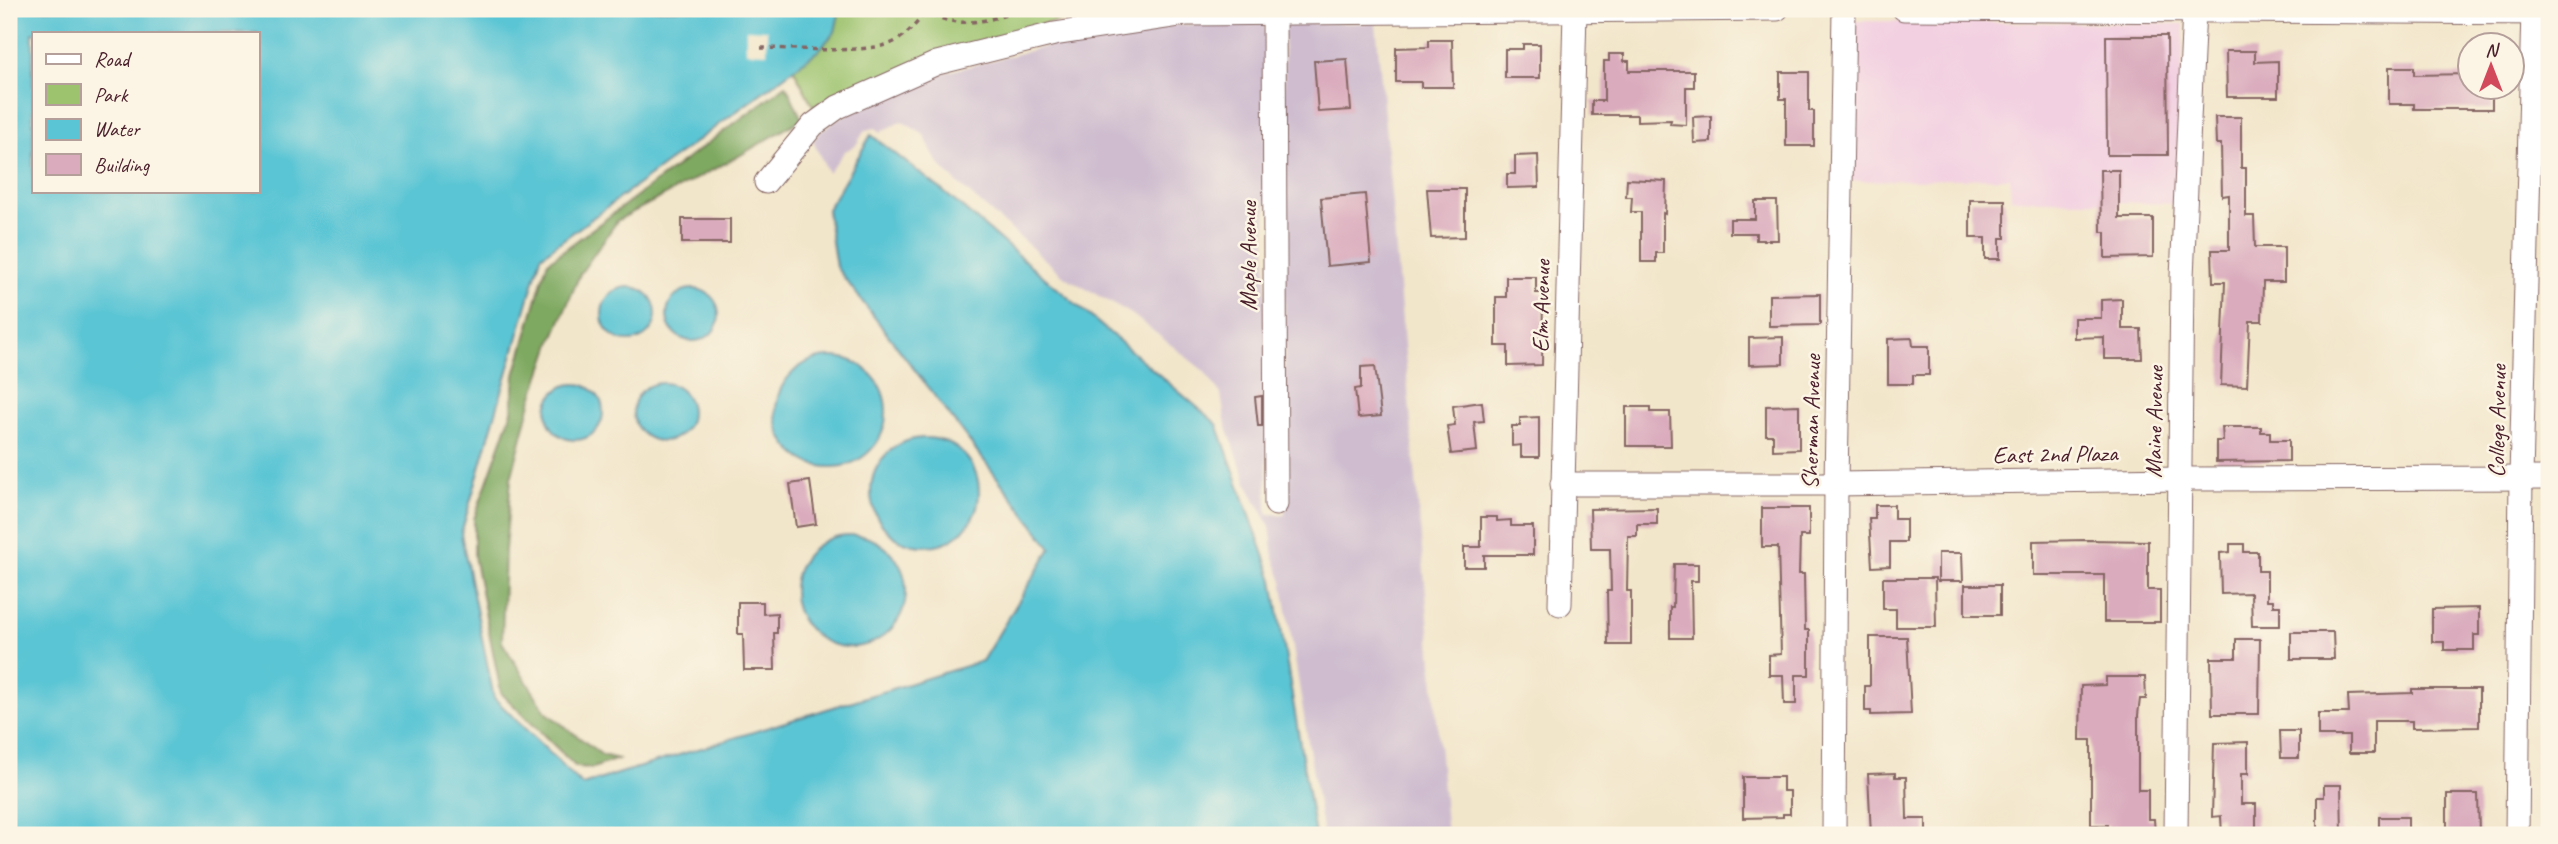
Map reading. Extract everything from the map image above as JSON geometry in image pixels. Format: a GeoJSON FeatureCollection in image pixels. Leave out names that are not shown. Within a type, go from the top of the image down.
{"type":"FeatureCollection","features":[{"type":"Feature","properties":{"kind":"street"},"geometry":{"type":"LineString","coordinates":[[766,182],[813,125],[838,107],[937,63],[1054,34],[1187,14],[1274,10],[1777,9]]}},
{"type":"Feature","properties":{"kind":"street","name":"Sherman Avenue"},"geometry":{"type":"LineString","coordinates":[[1834,835],[1836,484],[1844,9]]}},
{"type":"Feature","properties":{"kind":"street"},"geometry":{"type":"LineString","coordinates":[[1904,9],[2539,12]]}},
{"type":"Feature","properties":{"kind":"street","name":"Maple Avenue"},"geometry":{"type":"LineString","coordinates":[[1274,10],[1276,504]]}},
{"type":"Feature","properties":{"kind":"street","name":"Maine Avenue"},"geometry":{"type":"LineString","coordinates":[[2176,835],[2182,278],[2194,10]]}},
{"type":"Feature","properties":{"kind":"street","name":"Elm Avenue"},"geometry":{"type":"LineString","coordinates":[[1560,604],[1575,11]]}},
{"type":"Feature","properties":{"kind":"street","name":"College Avenue"},"geometry":{"type":"LineString","coordinates":[[2517,835],[2521,477],[2539,12]]}},
{"type":"Feature","properties":{"kind":"street","name":"East 2nd Plaza"},"geometry":{"type":"LineString","coordinates":[[1562,484],[2549,478]]}},
{"type":"Feature","properties":{"kind":"path"},"geometry":{"type":"LineString","coordinates":[[761,48],[878,48],[898,40],[917,23],[925,10],[953,22],[964,23],[989,20],[1026,9]]}},
{"type":"Feature","properties":{"kind":"shaded area"},"geometry":{"type":"Polygon","coordinates":[[[1853,21],[2184,24],[2176,204],[2011,199],[2010,178],[1851,181],[1853,21]]]}},
{"type":"Feature","properties":{"kind":"shaded area"},"geometry":{"type":"Polygon","coordinates":[[[1265,23],[1267,514],[1285,515],[1284,23],[1376,23],[1447,835],[1323,835],[1282,579],[1274,558],[1270,526],[1249,488],[1226,425],[1221,394],[1204,371],[1133,315],[1065,277],[954,180],[937,162],[924,135],[902,121],[881,132],[876,128],[865,130],[856,145],[845,151],[828,173],[813,141],[819,133],[843,116],[940,74],[1056,44],[1174,25],[1265,23]]]}},
{"type":"Feature","properties":{"kind":"green space"},"geometry":{"type":"Polygon","coordinates":[[[815,9],[1146,9],[1056,21],[987,40],[813,106],[792,66],[815,9]]]}},
{"type":"Feature","properties":{"kind":"green space"},"geometry":{"type":"Polygon","coordinates":[[[786,85],[802,119],[739,156],[618,220],[580,274],[552,341],[531,402],[511,479],[502,642],[546,712],[602,755],[618,759],[593,768],[576,767],[501,693],[474,556],[474,519],[512,411],[515,375],[546,266],[786,85]]]}},
{"type":"Feature","properties":{"kind":"water"},"geometry":{"type":"Polygon","coordinates":[[[9,9],[840,9],[835,32],[818,51],[541,256],[461,534],[494,698],[582,785],[982,661],[1051,548],[836,267],[827,210],[871,135],[938,187],[1217,424],[1273,580],[1315,835],[9,835],[9,9]]]}},
{"type":"Feature","properties":{"kind":"water"},"geometry":{"type":"Polygon","coordinates":[[[629,287],[648,295],[656,314],[648,333],[629,341],[610,333],[602,314],[610,295],[629,287]]]}},
{"type":"Feature","properties":{"kind":"water"},"geometry":{"type":"Polygon","coordinates":[[[693,289],[703,291],[711,297],[717,305],[717,325],[711,333],[703,339],[693,341],[683,339],[675,333],[669,325],[667,315],[669,305],[675,297],[683,291],[693,289]]]}},
{"type":"Feature","properties":{"kind":"water"},"geometry":{"type":"Polygon","coordinates":[[[831,357],[852,361],[870,373],[882,391],[886,412],[882,433],[870,451],[852,463],[831,467],[810,463],[792,451],[780,433],[776,412],[780,391],[792,373],[810,361],[831,357]]]}},
{"type":"Feature","properties":{"kind":"water"},"geometry":{"type":"Polygon","coordinates":[[[656,383],[668,383],[683,391],[691,406],[691,418],[683,433],[668,441],[656,441],[641,433],[633,418],[633,406],[641,391],[656,383]]]}},
{"type":"Feature","properties":{"kind":"water"},"geometry":{"type":"Polygon","coordinates":[[[575,384],[586,386],[595,392],[601,401],[601,423],[595,432],[586,438],[575,440],[564,438],[555,432],[549,423],[547,412],[549,401],[555,392],[564,386],[575,384]]]}},
{"type":"Feature","properties":{"kind":"water"},"geometry":{"type":"Polygon","coordinates":[[[925,438],[946,442],[963,454],[975,471],[979,492],[975,513],[963,530],[946,542],[925,546],[904,542],[887,530],[875,513],[871,492],[875,471],[887,454],[904,442],[925,438]]]}},
{"type":"Feature","properties":{"kind":"water"},"geometry":{"type":"Polygon","coordinates":[[[850,535],[871,539],[890,551],[902,570],[906,591],[902,612],[890,631],[871,643],[850,647],[829,643],[810,631],[798,612],[794,591],[798,570],[810,551],[829,539],[850,535]]]}},
{"type":"Feature","properties":{"kind":"pier"},"geometry":{"type":"Polygon","coordinates":[[[746,29],[767,30],[767,53],[746,52],[746,29]]]}},
{"type":"Feature","properties":{"kind":"building"},"geometry":{"type":"Polygon","coordinates":[[[2106,36],[2167,36],[2168,155],[2107,155],[2106,36]]]}},
{"type":"Feature","properties":{"kind":"building"},"geometry":{"type":"Polygon","coordinates":[[[1429,40],[1452,40],[1453,87],[1421,87],[1421,82],[1396,82],[1396,48],[1429,47],[1429,40]]]}},
{"type":"Feature","properties":{"kind":"building"},"geometry":{"type":"Polygon","coordinates":[[[1523,44],[1540,44],[1540,78],[1505,78],[1505,49],[1523,49],[1523,44]]]}},
{"type":"Feature","properties":{"kind":"building"},"geometry":{"type":"Polygon","coordinates":[[[2226,51],[2255,51],[2255,62],[2278,61],[2278,97],[2227,97],[2226,51]]]}},
{"type":"Feature","properties":{"kind":"building"},"geometry":{"type":"Polygon","coordinates":[[[1609,54],[1624,54],[1624,61],[1629,61],[1629,71],[1694,71],[1694,87],[1686,87],[1686,125],[1670,124],[1671,120],[1637,121],[1637,115],[1592,115],[1592,101],[1604,101],[1604,61],[1609,61],[1609,54]]]}},
{"type":"Feature","properties":{"kind":"building"},"geometry":{"type":"Polygon","coordinates":[[[1347,59],[1351,110],[1318,112],[1314,61],[1347,59]]]}},
{"type":"Feature","properties":{"kind":"building"},"geometry":{"type":"Polygon","coordinates":[[[2389,67],[2414,67],[2414,75],[2456,74],[2456,102],[2492,102],[2492,109],[2414,109],[2414,104],[2389,104],[2389,67]]]}},
{"type":"Feature","properties":{"kind":"building"},"geometry":{"type":"Polygon","coordinates":[[[1780,72],[1809,72],[1809,111],[1814,111],[1814,146],[1786,146],[1786,99],[1780,99],[1780,72]]]}},
{"type":"Feature","properties":{"kind":"building"},"geometry":{"type":"Polygon","coordinates":[[[1711,116],[1711,142],[1694,143],[1693,117],[1711,116]]]}},
{"type":"Feature","properties":{"kind":"building"},"geometry":{"type":"Polygon","coordinates":[[[2215,117],[2241,117],[2241,168],[2246,168],[2246,216],[2254,216],[2255,247],[2284,247],[2284,282],[2263,282],[2262,321],[2250,321],[2247,386],[2221,385],[2225,282],[2213,282],[2212,250],[2229,250],[2229,195],[2222,196],[2221,144],[2216,144],[2215,117]]]}},
{"type":"Feature","properties":{"kind":"building"},"geometry":{"type":"Polygon","coordinates":[[[1538,155],[1539,187],[1507,188],[1507,174],[1515,174],[1515,156],[1538,155]]]}},
{"type":"Feature","properties":{"kind":"building"},"geometry":{"type":"Polygon","coordinates":[[[2100,170],[2119,170],[2119,218],[2153,218],[2153,257],[2105,258],[2105,232],[2101,232],[2100,170]]]}},
{"type":"Feature","properties":{"kind":"building"},"geometry":{"type":"Polygon","coordinates":[[[1627,179],[1666,181],[1663,253],[1656,253],[1656,262],[1641,262],[1641,212],[1631,212],[1632,197],[1626,197],[1627,179]]]}},
{"type":"Feature","properties":{"kind":"building"},"geometry":{"type":"Polygon","coordinates":[[[1427,189],[1465,189],[1465,237],[1431,238],[1427,189]]]}},
{"type":"Feature","properties":{"kind":"building"},"geometry":{"type":"Polygon","coordinates":[[[1365,194],[1371,262],[1327,266],[1321,198],[1365,194]]]}},
{"type":"Feature","properties":{"kind":"building"},"geometry":{"type":"Polygon","coordinates":[[[1970,200],[2005,200],[2005,238],[2000,238],[2000,259],[1985,259],[1985,238],[1970,238],[1970,200]]]}},
{"type":"Feature","properties":{"kind":"building"},"geometry":{"type":"Polygon","coordinates":[[[1755,201],[1777,201],[1778,240],[1756,240],[1756,233],[1730,233],[1730,219],[1755,219],[1755,201]]]}},
{"type":"Feature","properties":{"kind":"building"},"geometry":{"type":"Polygon","coordinates":[[[682,219],[730,219],[730,243],[682,243],[682,219]]]}},
{"type":"Feature","properties":{"kind":"building"},"geometry":{"type":"Polygon","coordinates":[[[1506,277],[1536,277],[1536,293],[1543,293],[1542,365],[1508,366],[1508,346],[1496,346],[1496,297],[1506,297],[1506,277]]]}},
{"type":"Feature","properties":{"kind":"building"},"geometry":{"type":"Polygon","coordinates":[[[1820,294],[1820,325],[1769,326],[1769,295],[1820,294]]]}},
{"type":"Feature","properties":{"kind":"building"},"geometry":{"type":"Polygon","coordinates":[[[2122,299],[2122,329],[2141,329],[2142,359],[2104,359],[2104,337],[2074,338],[2074,318],[2101,318],[2101,300],[2122,299]]]}},
{"type":"Feature","properties":{"kind":"building"},"geometry":{"type":"Polygon","coordinates":[[[1783,337],[1783,364],[1749,365],[1749,338],[1783,337]]]}},
{"type":"Feature","properties":{"kind":"building"},"geometry":{"type":"Polygon","coordinates":[[[1912,338],[1913,346],[1929,346],[1929,375],[1913,375],[1913,384],[1888,384],[1888,339],[1912,338]]]}},
{"type":"Feature","properties":{"kind":"building"},"geometry":{"type":"Polygon","coordinates":[[[1375,366],[1381,416],[1358,418],[1355,389],[1361,388],[1361,367],[1375,366]]]}},
{"type":"Feature","properties":{"kind":"building"},"geometry":{"type":"Polygon","coordinates":[[[1262,396],[1262,426],[1258,426],[1255,397],[1262,396]]]}},
{"type":"Feature","properties":{"kind":"building"},"geometry":{"type":"Polygon","coordinates":[[[1482,402],[1484,421],[1474,422],[1477,451],[1451,454],[1447,426],[1455,425],[1453,406],[1482,402]]]}},
{"type":"Feature","properties":{"kind":"building"},"geometry":{"type":"Polygon","coordinates":[[[1799,405],[1799,449],[1773,450],[1773,435],[1766,435],[1766,406],[1799,405]]]}},
{"type":"Feature","properties":{"kind":"building"},"geometry":{"type":"Polygon","coordinates":[[[1626,407],[1650,407],[1650,412],[1670,412],[1671,446],[1626,446],[1626,407]]]}},
{"type":"Feature","properties":{"kind":"building"},"geometry":{"type":"Polygon","coordinates":[[[1539,417],[1539,457],[1521,457],[1521,445],[1512,446],[1512,426],[1520,426],[1520,418],[1539,417]]]}},
{"type":"Feature","properties":{"kind":"building"},"geometry":{"type":"Polygon","coordinates":[[[2222,427],[2261,427],[2261,432],[2270,432],[2270,440],[2289,440],[2289,461],[2216,462],[2216,441],[2223,441],[2222,427]]]}},
{"type":"Feature","properties":{"kind":"building"},"geometry":{"type":"Polygon","coordinates":[[[810,481],[816,524],[796,527],[790,484],[810,481]]]}},
{"type":"Feature","properties":{"kind":"building"},"geometry":{"type":"Polygon","coordinates":[[[1875,505],[1894,505],[1894,519],[1906,519],[1906,542],[1890,542],[1890,566],[1872,567],[1869,518],[1875,518],[1875,505]]]}},
{"type":"Feature","properties":{"kind":"building"},"geometry":{"type":"Polygon","coordinates":[[[1657,508],[1657,524],[1637,524],[1637,536],[1628,536],[1627,591],[1631,591],[1631,645],[1608,645],[1607,591],[1611,591],[1610,549],[1591,549],[1590,509],[1657,508]]]}},
{"type":"Feature","properties":{"kind":"building"},"geometry":{"type":"Polygon","coordinates":[[[1762,508],[1809,508],[1809,536],[1800,536],[1799,574],[1804,574],[1805,630],[1809,630],[1809,675],[1796,675],[1796,704],[1784,704],[1783,675],[1769,675],[1769,655],[1781,654],[1778,547],[1762,547],[1762,508]]]}},
{"type":"Feature","properties":{"kind":"building"},"geometry":{"type":"Polygon","coordinates":[[[1481,517],[1497,517],[1497,521],[1511,520],[1511,526],[1533,526],[1533,555],[1484,555],[1484,567],[1464,567],[1464,547],[1481,547],[1481,517]]]}},
{"type":"Feature","properties":{"kind":"building"},"geometry":{"type":"Polygon","coordinates":[[[2033,541],[2148,541],[2148,590],[2160,590],[2160,622],[2104,622],[2104,575],[2033,575],[2033,541]]]}},
{"type":"Feature","properties":{"kind":"building"},"geometry":{"type":"Polygon","coordinates":[[[2230,544],[2244,544],[2244,552],[2258,552],[2258,571],[2267,571],[2267,600],[2273,600],[2273,606],[2280,606],[2280,626],[2252,626],[2251,593],[2221,594],[2220,553],[2230,552],[2230,544]]]}},
{"type":"Feature","properties":{"kind":"building"},"geometry":{"type":"Polygon","coordinates":[[[1938,553],[1962,553],[1963,581],[1938,581],[1938,553]]]}},
{"type":"Feature","properties":{"kind":"building"},"geometry":{"type":"Polygon","coordinates":[[[1674,564],[1698,564],[1698,581],[1691,581],[1692,638],[1670,638],[1674,564]]]}},
{"type":"Feature","properties":{"kind":"building"},"geometry":{"type":"Polygon","coordinates":[[[1883,578],[1935,578],[1936,627],[1896,627],[1896,609],[1883,609],[1883,578]]]}},
{"type":"Feature","properties":{"kind":"building"},"geometry":{"type":"Polygon","coordinates":[[[1965,585],[2000,585],[2000,615],[1965,615],[1965,585]]]}},
{"type":"Feature","properties":{"kind":"building"},"geometry":{"type":"Polygon","coordinates":[[[738,602],[763,602],[763,614],[777,613],[777,633],[774,633],[775,670],[744,670],[743,634],[738,634],[738,602]]]}},
{"type":"Feature","properties":{"kind":"building"},"geometry":{"type":"Polygon","coordinates":[[[2479,608],[2479,635],[2474,635],[2474,650],[2444,650],[2444,642],[2432,642],[2432,609],[2479,608]]]}},
{"type":"Feature","properties":{"kind":"building"},"geometry":{"type":"Polygon","coordinates":[[[2291,632],[2333,632],[2334,659],[2291,659],[2291,632]]]}},
{"type":"Feature","properties":{"kind":"building"},"geometry":{"type":"Polygon","coordinates":[[[1870,637],[1907,637],[1911,714],[1871,715],[1871,711],[1865,711],[1865,686],[1870,686],[1870,637]]]}},
{"type":"Feature","properties":{"kind":"building"},"geometry":{"type":"Polygon","coordinates":[[[2236,639],[2260,639],[2259,714],[2212,714],[2211,658],[2236,658],[2236,639]]]}},
{"type":"Feature","properties":{"kind":"building"},"geometry":{"type":"Polygon","coordinates":[[[2106,677],[2145,677],[2146,699],[2140,699],[2138,715],[2138,790],[2148,790],[2148,819],[2154,819],[2155,835],[2108,835],[2108,825],[2091,825],[2091,740],[2080,740],[2081,686],[2106,685],[2106,677]]]}},
{"type":"Feature","properties":{"kind":"building"},"geometry":{"type":"Polygon","coordinates":[[[2412,689],[2479,689],[2479,727],[2412,728],[2412,721],[2374,721],[2374,753],[2349,753],[2349,736],[2318,736],[2318,713],[2349,713],[2348,695],[2412,693],[2412,689]]]}},
{"type":"Feature","properties":{"kind":"building"},"geometry":{"type":"Polygon","coordinates":[[[2280,731],[2299,731],[2299,758],[2281,758],[2280,731]]]}},
{"type":"Feature","properties":{"kind":"building"},"geometry":{"type":"Polygon","coordinates":[[[2248,742],[2248,774],[2241,774],[2241,804],[2256,804],[2256,835],[2222,835],[2221,816],[2212,817],[2214,743],[2248,742]]]}},
{"type":"Feature","properties":{"kind":"building"},"geometry":{"type":"Polygon","coordinates":[[[1895,773],[1895,777],[1906,777],[1907,819],[1926,819],[1926,835],[1871,835],[1868,774],[1895,773]]]}},
{"type":"Feature","properties":{"kind":"building"},"geometry":{"type":"Polygon","coordinates":[[[1743,777],[1783,777],[1783,791],[1790,791],[1790,814],[1783,814],[1783,817],[1743,818],[1743,777]]]}},
{"type":"Feature","properties":{"kind":"building"},"geometry":{"type":"Polygon","coordinates":[[[2324,785],[2341,785],[2342,835],[2324,835],[2324,831],[2317,831],[2317,797],[2324,797],[2324,785]]]}},
{"type":"Feature","properties":{"kind":"building"},"geometry":{"type":"Polygon","coordinates":[[[2447,794],[2478,794],[2479,835],[2447,835],[2447,794]]]}},
{"type":"Feature","properties":{"kind":"building"},"geometry":{"type":"Polygon","coordinates":[[[2379,817],[2408,817],[2408,835],[2379,835],[2379,817]]]}}]}
